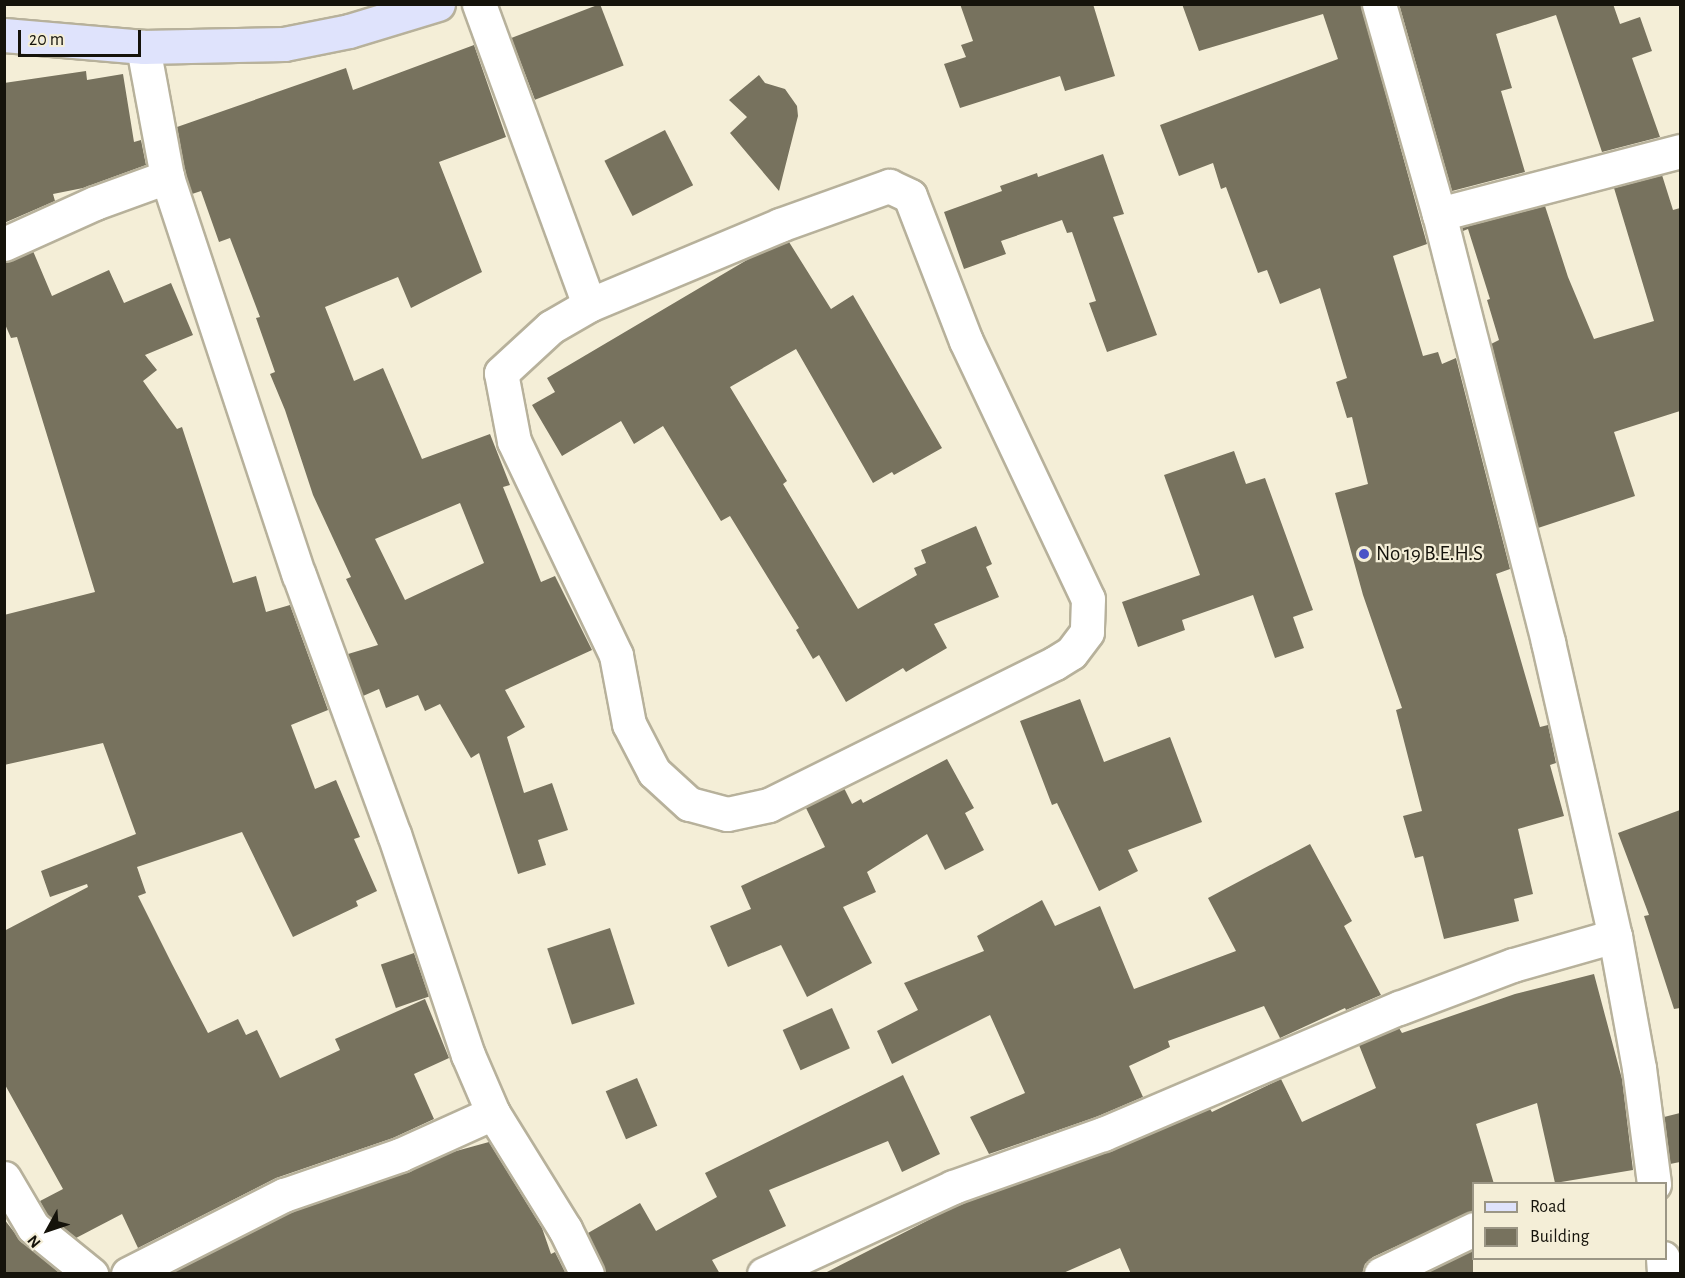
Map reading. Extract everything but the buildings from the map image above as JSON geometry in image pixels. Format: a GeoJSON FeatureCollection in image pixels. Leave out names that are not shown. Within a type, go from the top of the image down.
{"type":"FeatureCollection","features":[{"type":"Feature","properties":{"kind":"street"},"geometry":{"type":"LineString","coordinates":[[4,35],[143,47],[284,44],[349,31],[438,4]]}},
{"type":"Feature","properties":{"kind":"street"},"geometry":{"type":"LineString","coordinates":[[479,4],[589,305]]}},
{"type":"Feature","properties":{"kind":"street"},"geometry":{"type":"LineString","coordinates":[[1379,4],[1439,214],[1548,642],[1615,936],[1639,1068],[1654,1182]]}},
{"type":"Feature","properties":{"kind":"street"},"geometry":{"type":"LineString","coordinates":[[143,47],[167,177],[299,575],[394,834],[468,1055],[493,1113],[565,1229],[587,1274]]}},
{"type":"Feature","properties":{"kind":"street"},"geometry":{"type":"LineString","coordinates":[[1439,214],[1680,151]]}},
{"type":"Feature","properties":{"kind":"street"},"geometry":{"type":"LineString","coordinates":[[4,244],[95,203],[167,177]]}},
{"type":"Feature","properties":{"kind":"street"},"geometry":{"type":"LineString","coordinates":[[889,186],[910,196],[966,341],[1088,599],[1087,632],[1071,653],[1054,663],[769,805],[727,814],[689,804],[654,772],[628,724],[616,655],[514,441],[501,373],[551,327],[589,305],[780,225],[889,186]]}},
{"type":"Feature","properties":{"kind":"street"},"geometry":{"type":"LineString","coordinates":[[764,1274],[953,1186],[1103,1134],[1399,1008],[1513,965],[1615,936]]}},
{"type":"Feature","properties":{"kind":"street"},"geometry":{"type":"LineString","coordinates":[[128,1274],[284,1195],[400,1155],[493,1113]]}},
{"type":"Feature","properties":{"kind":"street"},"geometry":{"type":"LineString","coordinates":[[4,1178],[33,1227],[91,1274]]}},
{"type":"Feature","properties":{"kind":"street"},"geometry":{"type":"LineString","coordinates":[[1381,1274],[1472,1230]]}},
{"type":"Feature","properties":{"kind":"place","name":"No 19 B.E.H.S"},"geometry":{"type":"Point","coordinates":[1364,554]}}]}
